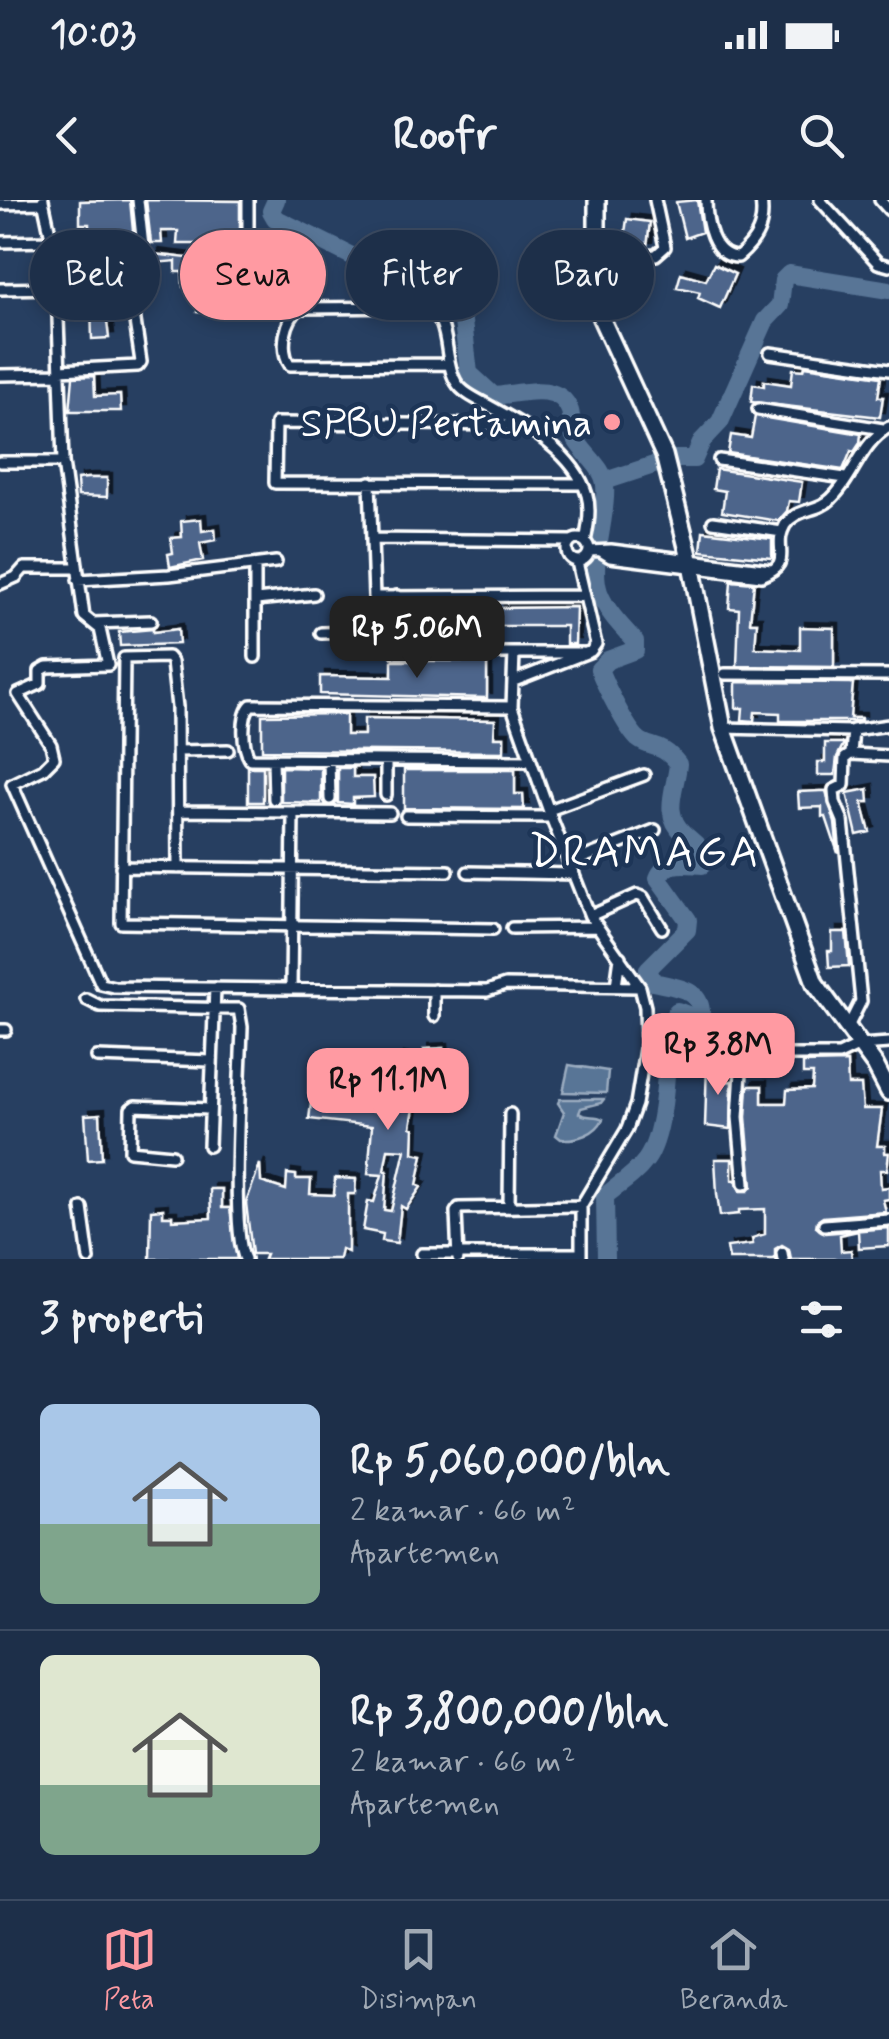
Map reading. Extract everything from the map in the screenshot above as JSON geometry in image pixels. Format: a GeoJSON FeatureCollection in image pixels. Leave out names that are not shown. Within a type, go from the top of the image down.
{"type":"FeatureCollection","features":[{"type":"Feature","properties":{"kind":"main road"},"geometry":{"type":"LineString","coordinates":[[597,200],[601,318],[664,454],[723,728],[815,983],[889,1092]]}},
{"type":"Feature","properties":{"kind":"street"},"geometry":{"type":"LineString","coordinates":[[138,200],[141,230]]}},
{"type":"Feature","properties":{"kind":"street"},"geometry":{"type":"LineString","coordinates":[[248,200],[248,230]]}},
{"type":"Feature","properties":{"kind":"street"},"geometry":{"type":"LineString","coordinates":[[654,255],[665,246],[655,200]]}},
{"type":"Feature","properties":{"kind":"street"},"geometry":{"type":"LineString","coordinates":[[706,200],[706,216],[718,248],[729,257],[738,257],[754,242],[764,221],[761,200]]}},
{"type":"Feature","properties":{"kind":"street"},"geometry":{"type":"LineString","coordinates":[[820,200],[878,263],[889,266]]}},
{"type":"Feature","properties":{"kind":"street"},"geometry":{"type":"LineString","coordinates":[[880,200],[889,210]]}},
{"type":"Feature","properties":{"kind":"street"},"geometry":{"type":"LineString","coordinates":[[0,204],[43,202],[49,230]]}},
{"type":"Feature","properties":{"kind":"street"},"geometry":{"type":"LineString","coordinates":[[0,242],[30,241]]}},
{"type":"Feature","properties":{"kind":"street"},"geometry":{"type":"LineString","coordinates":[[0,289],[30,288]]}},
{"type":"Feature","properties":{"kind":"street"},"geometry":{"type":"LineString","coordinates":[[449,364],[290,365],[284,353],[285,337],[294,312],[300,308],[425,307],[438,315],[458,386],[544,438],[582,484],[588,498],[586,545],[584,560],[577,562],[568,557],[586,545]]}},
{"type":"Feature","properties":{"kind":"street"},"geometry":{"type":"LineString","coordinates":[[59,320],[63,462],[76,568],[84,616],[103,639],[108,665],[42,669],[40,684],[18,694],[51,745],[54,758],[43,769],[12,784],[101,984],[114,988],[488,991],[505,986],[640,987]]}},
{"type":"Feature","properties":{"kind":"street"},"geometry":{"type":"LineString","coordinates":[[0,375],[138,366],[135,320]]}},
{"type":"Feature","properties":{"kind":"street"},"geometry":{"type":"LineString","coordinates":[[770,352],[889,370]]}},
{"type":"Feature","properties":{"kind":"street"},"geometry":{"type":"LineString","coordinates":[[758,409],[886,428]]}},
{"type":"Feature","properties":{"kind":"street"},"geometry":{"type":"LineString","coordinates":[[524,425],[276,423],[275,484],[582,484]]}},
{"type":"Feature","properties":{"kind":"street"},"geometry":{"type":"LineString","coordinates":[[372,539],[557,541],[761,576],[781,562],[782,532],[794,516],[829,502],[863,450],[886,428]]}},
{"type":"Feature","properties":{"kind":"street"},"geometry":{"type":"LineString","coordinates":[[719,460],[845,478]]}},
{"type":"Feature","properties":{"kind":"street"},"geometry":{"type":"LineString","coordinates":[[0,462],[63,462]]}},
{"type":"Feature","properties":{"kind":"street"},"geometry":{"type":"LineString","coordinates":[[370,482],[374,597],[584,596]]}},
{"type":"Feature","properties":{"kind":"street"},"geometry":{"type":"LineString","coordinates":[[713,522],[782,532]]}},
{"type":"Feature","properties":{"kind":"street"},"geometry":{"type":"LineString","coordinates":[[78,580],[169,576],[276,562]]}},
{"type":"Feature","properties":{"kind":"street"},"geometry":{"type":"LineString","coordinates":[[514,681],[591,651],[596,644],[577,562]]}},
{"type":"Feature","properties":{"kind":"street"},"geometry":{"type":"LineString","coordinates":[[255,565],[255,657]]}},
{"type":"Feature","properties":{"kind":"street"},"geometry":{"type":"LineString","coordinates":[[0,584],[16,578],[24,568],[76,568]]}},
{"type":"Feature","properties":{"kind":"street"},"geometry":{"type":"LineString","coordinates":[[256,600],[314,594]]}},
{"type":"Feature","properties":{"kind":"street"},"geometry":{"type":"LineString","coordinates":[[397,596],[398,652],[582,653]]}},
{"type":"Feature","properties":{"kind":"street"},"geometry":{"type":"LineString","coordinates":[[93,623],[151,621]]}},
{"type":"Feature","properties":{"kind":"street"},"geometry":{"type":"LineString","coordinates":[[321,633],[398,631]]}},
{"type":"Feature","properties":{"kind":"street"},"geometry":{"type":"LineString","coordinates":[[422,1254],[581,1257],[581,1206],[628,1129],[636,1104],[646,1007],[640,987],[590,916],[550,814],[512,707],[514,653]]}},
{"type":"Feature","properties":{"kind":"street"},"geometry":{"type":"LineString","coordinates":[[178,868],[176,686],[171,658],[124,658],[121,923],[493,929]]}},
{"type":"Feature","properties":{"kind":"street"},"geometry":{"type":"LineString","coordinates":[[726,674],[889,675]]}},
{"type":"Feature","properties":{"kind":"street"},"geometry":{"type":"LineString","coordinates":[[512,707],[251,705],[245,712],[245,754],[250,759],[272,760],[531,762]]}},
{"type":"Feature","properties":{"kind":"street"},"geometry":{"type":"LineString","coordinates":[[723,728],[852,731],[889,725]]}},
{"type":"Feature","properties":{"kind":"street"},"geometry":{"type":"LineString","coordinates":[[851,754],[852,731]]}},
{"type":"Feature","properties":{"kind":"street"},"geometry":{"type":"LineString","coordinates":[[178,750],[228,750]]}},
{"type":"Feature","properties":{"kind":"street"},"geometry":{"type":"LineString","coordinates":[[847,1030],[861,1001],[843,821],[834,790],[844,786],[844,760],[851,754],[889,756]]}},
{"type":"Feature","properties":{"kind":"street"},"geometry":{"type":"LineString","coordinates":[[272,760],[274,799]]}},
{"type":"Feature","properties":{"kind":"street"},"geometry":{"type":"LineString","coordinates":[[328,760],[330,798]]}},
{"type":"Feature","properties":{"kind":"street"},"geometry":{"type":"LineString","coordinates":[[386,761],[386,795]]}},
{"type":"Feature","properties":{"kind":"street"},"geometry":{"type":"LineString","coordinates":[[406,816],[550,814],[644,775]]}},
{"type":"Feature","properties":{"kind":"street"},"geometry":{"type":"LineString","coordinates":[[178,811],[390,813]]}},
{"type":"Feature","properties":{"kind":"street"},"geometry":{"type":"LineString","coordinates":[[291,988],[292,812]]}},
{"type":"Feature","properties":{"kind":"street"},"geometry":{"type":"LineString","coordinates":[[468,872],[572,868],[654,830]]}},
{"type":"Feature","properties":{"kind":"street"},"geometry":{"type":"LineString","coordinates":[[121,867],[448,871]]}},
{"type":"Feature","properties":{"kind":"street"},"geometry":{"type":"LineString","coordinates":[[590,916],[640,896],[662,928]]}},
{"type":"Feature","properties":{"kind":"street"},"geometry":{"type":"LineString","coordinates":[[512,928],[598,927]]}},
{"type":"Feature","properties":{"kind":"street"},"geometry":{"type":"LineString","coordinates":[[616,986],[620,957]]}},
{"type":"Feature","properties":{"kind":"street"},"geometry":{"type":"LineString","coordinates":[[208,1146],[215,988]]}},
{"type":"Feature","properties":{"kind":"street"},"geometry":{"type":"LineString","coordinates":[[434,990],[434,1016]]}},
{"type":"Feature","properties":{"kind":"street"},"geometry":{"type":"LineString","coordinates":[[86,998],[100,1006],[235,1007],[242,1015],[238,1186],[245,1259]]}},
{"type":"Feature","properties":{"kind":"street"},"geometry":{"type":"LineString","coordinates":[[725,1055],[845,1054],[860,1045],[889,1043]]}},
{"type":"Feature","properties":{"kind":"street"},"geometry":{"type":"LineString","coordinates":[[97,1056],[211,1060]]}},
{"type":"Feature","properties":{"kind":"street"},"geometry":{"type":"LineString","coordinates":[[742,1057],[738,1117],[744,1184]]}},
{"type":"Feature","properties":{"kind":"street"},"geometry":{"type":"LineString","coordinates":[[172,1155],[130,1150],[131,1109],[209,1109]]}},
{"type":"Feature","properties":{"kind":"street"},"geometry":{"type":"LineString","coordinates":[[509,1206],[510,1114]]}},
{"type":"Feature","properties":{"kind":"street"},"geometry":{"type":"LineString","coordinates":[[458,1257],[456,1212],[460,1208],[581,1206]]}},
{"type":"Feature","properties":{"kind":"street"},"geometry":{"type":"LineString","coordinates":[[82,1208],[88,1259]]}},
{"type":"Feature","properties":{"kind":"street"},"geometry":{"type":"LineString","coordinates":[[824,1225],[889,1220]]}},
{"type":"Feature","properties":{"kind":"water"},"geometry":{"type":"Polygon","coordinates":[[[569,1065],[608,1071],[606,1093],[563,1092],[569,1065]]]}},
{"type":"Feature","properties":{"kind":"water"},"geometry":{"type":"Polygon","coordinates":[[[560,1099],[604,1099],[581,1108],[579,1113],[603,1119],[585,1135],[561,1139],[556,1135],[564,1112],[558,1103],[560,1099]]]}},
{"type":"Feature","properties":{"kind":"building"},"geometry":{"type":"Polygon","coordinates":[[[130,200],[133,230],[89,230],[89,224],[80,224],[80,201],[130,200]]]}},
{"type":"Feature","properties":{"kind":"building"},"geometry":{"type":"Polygon","coordinates":[[[146,200],[240,201],[240,230],[180,230],[177,244],[178,231],[161,231],[160,243],[160,230],[149,230],[146,200]]]}},
{"type":"Feature","properties":{"kind":"building"},"geometry":{"type":"Polygon","coordinates":[[[697,200],[702,232],[685,238],[676,202],[697,200]]]}},
{"type":"Feature","properties":{"kind":"building"},"geometry":{"type":"Polygon","coordinates":[[[627,219],[650,222],[649,230],[625,230],[627,219]]]}},
{"type":"Feature","properties":{"kind":"building"},"geometry":{"type":"Polygon","coordinates":[[[160,255],[180,257],[180,272],[176,272],[176,261],[160,262],[160,255]]]}},
{"type":"Feature","properties":{"kind":"building"},"geometry":{"type":"Polygon","coordinates":[[[714,264],[735,274],[720,308],[698,298],[700,292],[677,287],[681,273],[706,280],[714,264]]]}},
{"type":"Feature","properties":{"kind":"building"},"geometry":{"type":"Polygon","coordinates":[[[91,320],[107,320],[109,338],[92,339],[91,320]]]}},
{"type":"Feature","properties":{"kind":"building"},"geometry":{"type":"Polygon","coordinates":[[[805,366],[881,377],[880,417],[751,402],[753,384],[764,386],[764,381],[791,385],[793,369],[804,370],[805,366]]]}},
{"type":"Feature","properties":{"kind":"building"},"geometry":{"type":"Polygon","coordinates":[[[94,376],[95,396],[120,395],[121,411],[70,411],[73,377],[94,376]]]}},
{"type":"Feature","properties":{"kind":"building"},"geometry":{"type":"Polygon","coordinates":[[[755,416],[861,434],[860,443],[851,451],[843,470],[728,453],[731,435],[751,438],[755,416]]]}},
{"type":"Feature","properties":{"kind":"building"},"geometry":{"type":"Polygon","coordinates":[[[716,469],[802,482],[799,502],[789,501],[787,511],[778,521],[722,512],[725,491],[713,489],[716,469]]]}},
{"type":"Feature","properties":{"kind":"building"},"geometry":{"type":"Polygon","coordinates":[[[107,478],[107,497],[78,496],[77,479],[107,478]]]}},
{"type":"Feature","properties":{"kind":"building"},"geometry":{"type":"Polygon","coordinates":[[[201,519],[202,531],[215,529],[216,540],[200,543],[203,560],[170,567],[171,538],[182,537],[181,521],[201,519]]]}},
{"type":"Feature","properties":{"kind":"building"},"geometry":{"type":"Polygon","coordinates":[[[703,531],[772,539],[772,558],[701,551],[703,531]]]}},
{"type":"Feature","properties":{"kind":"building"},"geometry":{"type":"Polygon","coordinates":[[[731,581],[754,583],[750,622],[757,622],[755,648],[800,650],[800,627],[834,628],[834,667],[737,666],[739,609],[729,608],[731,581]]]}},
{"type":"Feature","properties":{"kind":"building"},"geometry":{"type":"Polygon","coordinates":[[[407,606],[473,606],[474,642],[407,642],[407,606]]]}},
{"type":"Feature","properties":{"kind":"building"},"geometry":{"type":"Polygon","coordinates":[[[576,607],[575,644],[566,644],[566,626],[499,626],[499,608],[576,607]]]}},
{"type":"Feature","properties":{"kind":"building"},"geometry":{"type":"Polygon","coordinates":[[[178,629],[179,644],[120,646],[119,632],[178,629]]]}},
{"type":"Feature","properties":{"kind":"building"},"geometry":{"type":"Polygon","coordinates":[[[392,661],[487,661],[487,698],[320,694],[320,676],[392,677],[392,661]]]}},
{"type":"Feature","properties":{"kind":"building"},"geometry":{"type":"Polygon","coordinates":[[[736,682],[853,683],[850,718],[861,721],[780,721],[780,713],[755,712],[754,721],[742,720],[743,708],[736,708],[736,682]]]}},
{"type":"Feature","properties":{"kind":"building"},"geometry":{"type":"Polygon","coordinates":[[[346,714],[346,735],[364,735],[364,718],[495,720],[494,737],[504,737],[504,752],[262,750],[262,715],[346,714]]]}},
{"type":"Feature","properties":{"kind":"building"},"geometry":{"type":"Polygon","coordinates":[[[825,743],[844,743],[835,775],[818,775],[818,762],[825,762],[825,743]]]}},
{"type":"Feature","properties":{"kind":"building"},"geometry":{"type":"Polygon","coordinates":[[[248,767],[263,767],[263,802],[248,802],[248,767]]]}},
{"type":"Feature","properties":{"kind":"building"},"geometry":{"type":"Polygon","coordinates":[[[281,767],[321,768],[321,803],[281,802],[281,767]]]}},
{"type":"Feature","properties":{"kind":"building"},"geometry":{"type":"Polygon","coordinates":[[[338,768],[353,768],[353,777],[373,777],[374,797],[353,798],[353,804],[338,803],[338,768]]]}},
{"type":"Feature","properties":{"kind":"building"},"geometry":{"type":"Polygon","coordinates":[[[404,770],[515,770],[515,794],[523,794],[524,809],[404,808],[404,770]]]}},
{"type":"Feature","properties":{"kind":"building"},"geometry":{"type":"Polygon","coordinates":[[[868,789],[869,802],[862,802],[870,832],[857,835],[847,793],[868,789]]]}},
{"type":"Feature","properties":{"kind":"building"},"geometry":{"type":"Polygon","coordinates":[[[826,791],[838,853],[826,817],[822,817],[822,807],[799,808],[798,792],[826,791]]]}},
{"type":"Feature","properties":{"kind":"building"},"geometry":{"type":"Polygon","coordinates":[[[832,932],[846,932],[849,966],[829,967],[832,932]]]}},
{"type":"Feature","properties":{"kind":"building"},"geometry":{"type":"Polygon","coordinates":[[[443,1048],[445,1077],[438,1104],[415,1100],[411,1127],[413,1153],[423,1155],[417,1185],[421,1187],[406,1209],[401,1206],[397,1243],[382,1241],[383,1234],[363,1230],[368,1201],[374,1202],[382,1175],[368,1174],[372,1126],[309,1119],[314,1080],[348,1083],[346,1109],[373,1111],[376,1084],[394,1085],[399,1058],[425,1062],[424,1049],[443,1048]],[[388,1149],[384,1210],[391,1211],[405,1150],[388,1149]]]}},
{"type":"Feature","properties":{"kind":"building"},"geometry":{"type":"Polygon","coordinates":[[[847,1062],[848,1085],[861,1085],[863,1109],[882,1109],[877,1146],[885,1146],[885,1153],[889,1153],[887,1170],[880,1170],[881,1188],[889,1187],[889,1199],[883,1200],[886,1212],[823,1217],[816,1227],[825,1233],[889,1228],[889,1246],[859,1248],[858,1231],[840,1235],[841,1251],[851,1250],[852,1259],[791,1259],[789,1249],[782,1245],[775,1249],[775,1259],[729,1259],[727,1247],[753,1244],[752,1238],[765,1234],[765,1209],[739,1210],[739,1214],[720,1216],[717,1194],[715,1159],[732,1159],[732,1180],[736,1180],[740,1191],[748,1191],[752,1186],[746,1117],[748,1086],[762,1086],[762,1103],[786,1103],[787,1090],[812,1089],[813,1074],[803,1074],[803,1063],[847,1062]]]}},
{"type":"Feature","properties":{"kind":"building"},"geometry":{"type":"Polygon","coordinates":[[[707,1063],[724,1063],[724,1082],[732,1081],[731,1129],[705,1126],[707,1063]]]}},
{"type":"Feature","properties":{"kind":"building"},"geometry":{"type":"Polygon","coordinates":[[[100,1114],[102,1159],[88,1160],[85,1115],[100,1114]]]}},
{"type":"Feature","properties":{"kind":"building"},"geometry":{"type":"Polygon","coordinates":[[[260,1164],[261,1182],[286,1190],[287,1174],[296,1175],[296,1179],[311,1179],[310,1194],[334,1195],[335,1178],[356,1179],[355,1194],[348,1194],[348,1252],[341,1249],[339,1259],[264,1259],[266,1254],[252,1254],[246,1203],[260,1164]]]}},
{"type":"Feature","properties":{"kind":"building"},"geometry":{"type":"Polygon","coordinates":[[[210,1189],[222,1189],[222,1208],[230,1208],[237,1259],[150,1259],[151,1210],[163,1209],[163,1216],[172,1216],[172,1220],[211,1218],[210,1189]]]}},
{"type":"Feature","properties":{"kind":"waterway"},"geometry":{"type":"LineString","coordinates":[[276,200],[271,211],[275,218],[366,263],[409,248],[420,254],[462,313],[469,373],[494,396],[536,391],[557,395],[570,411],[576,441],[604,478],[596,567],[599,592],[635,641],[635,650],[608,660],[599,669],[633,733],[666,752],[678,764],[673,818],[707,858],[702,865],[665,868],[658,878],[688,920],[687,930],[648,969],[653,982],[690,993],[701,1011],[693,1017],[677,1011],[670,1022],[662,1113],[653,1147],[637,1170],[605,1196],[606,1259]]}},
{"type":"Feature","properties":{"kind":"waterway"},"geometry":{"type":"LineString","coordinates":[[605,481],[672,459],[694,459],[702,441],[720,422],[765,321],[780,305],[783,280],[789,274],[889,290]]}},
{"type":"Feature","properties":{"kind":"place","name":"SPBU Pertamina"},"geometry":{"type":"Point","coordinates":[612,422]}},
{"type":"Feature","properties":{"kind":"district","name":"DRAMAGA"},"geometry":{"type":"Point","coordinates":[645,850]}}]}
